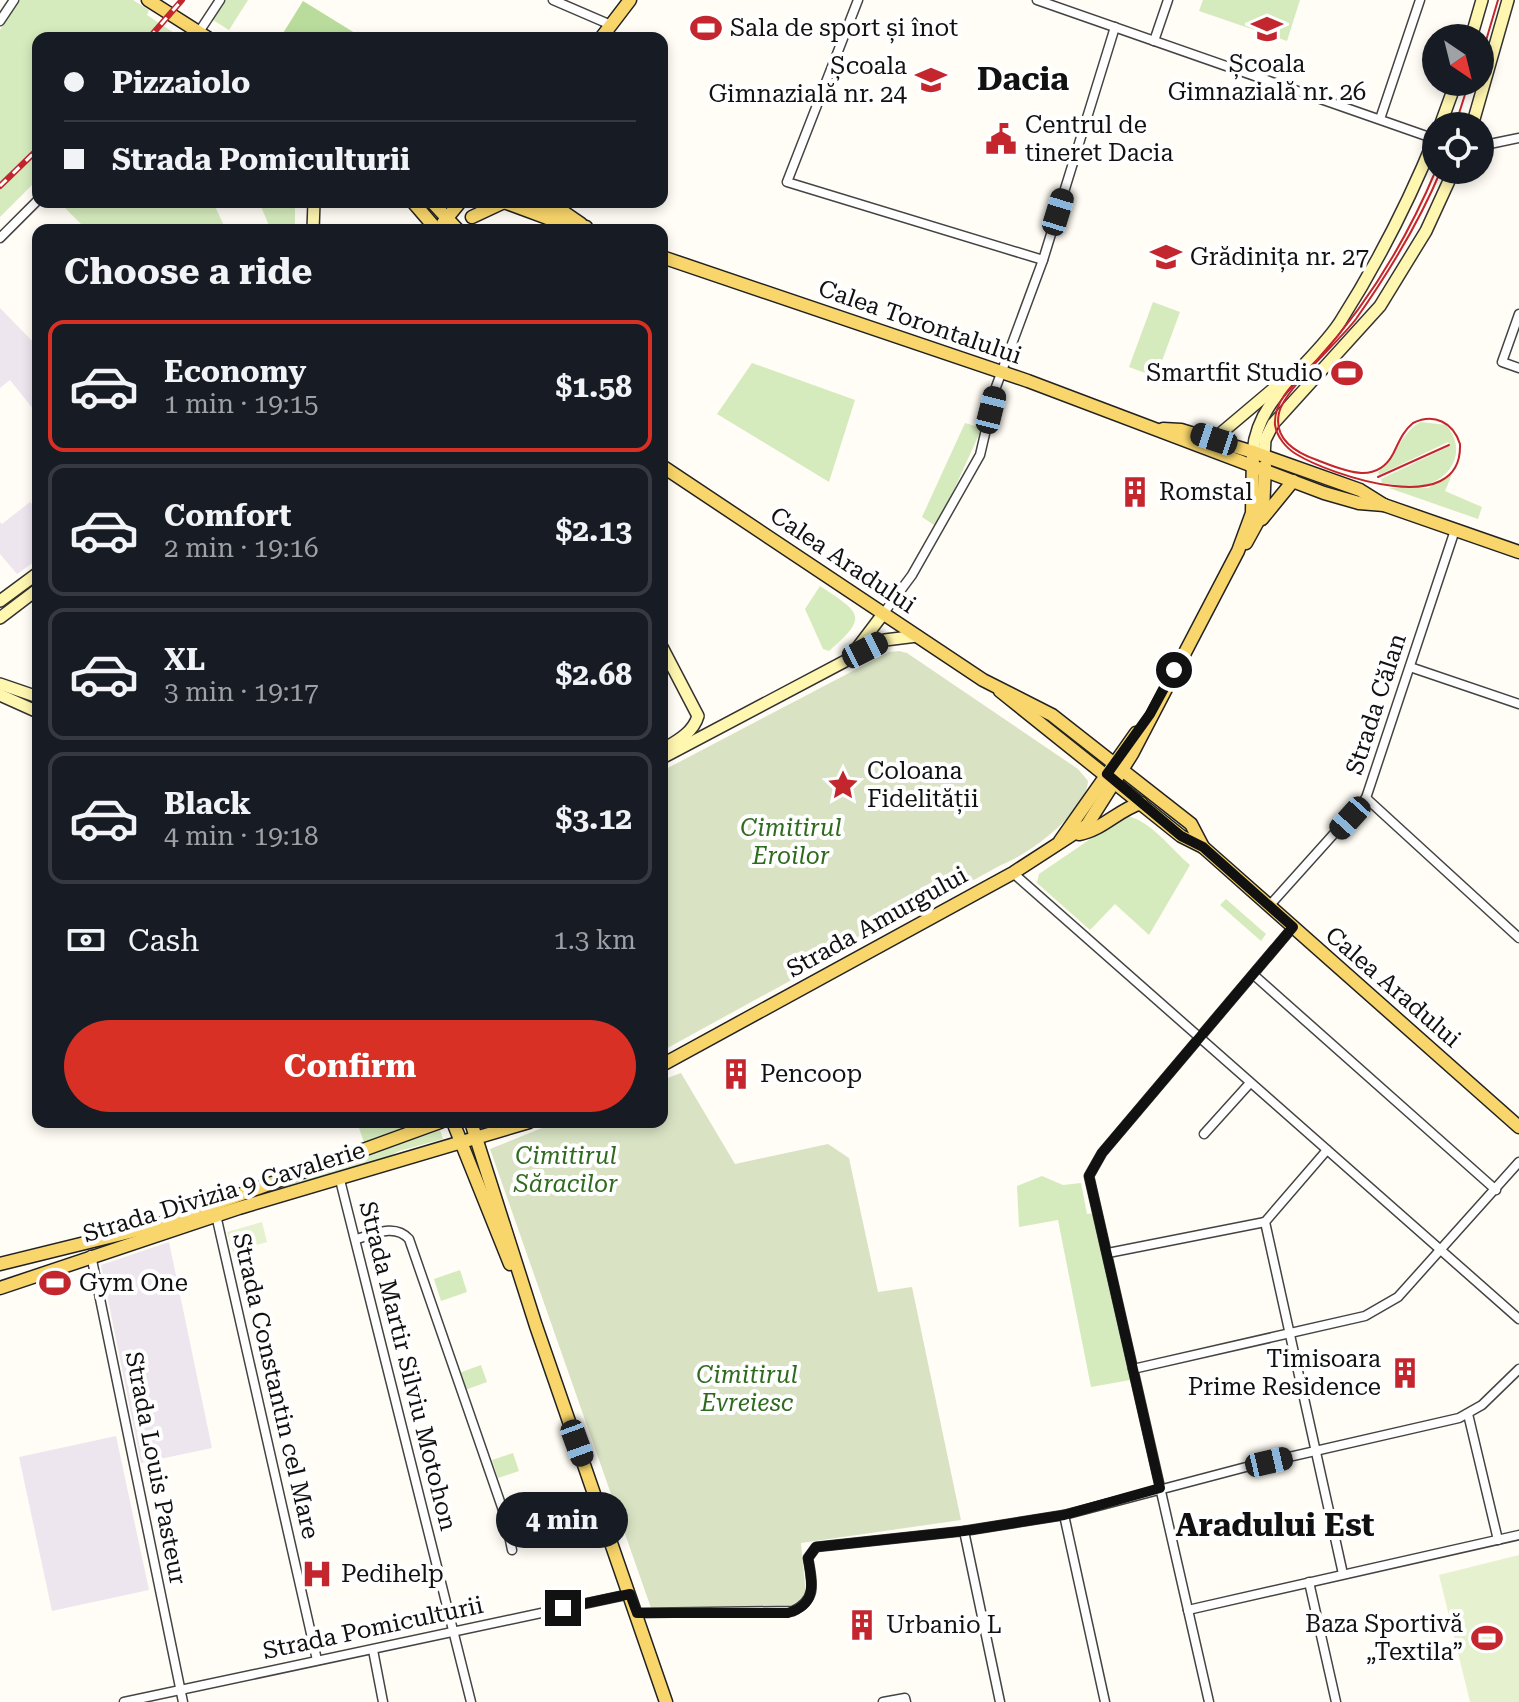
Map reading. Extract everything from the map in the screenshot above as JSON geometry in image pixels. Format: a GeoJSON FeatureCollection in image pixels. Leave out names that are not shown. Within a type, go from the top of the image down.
{"type":"FeatureCollection","features":[{"type":"Feature","properties":{"kind":"main road"},"geometry":{"type":"LineString","coordinates":[[148,0],[195,32]]}},
{"type":"Feature","properties":{"kind":"main road"},"geometry":{"type":"LineString","coordinates":[[606,32],[630,0]]}},
{"type":"Feature","properties":{"kind":"main road"},"geometry":{"type":"LineString","coordinates":[[1475,24],[1482,0]]}},
{"type":"Feature","properties":{"kind":"main road"},"geometry":{"type":"LineString","coordinates":[[1476,112],[1508,0]]}},
{"type":"Feature","properties":{"kind":"main road"},"geometry":{"type":"LineString","coordinates":[[1258,525],[1264,502],[1259,469],[1263,412],[1305,367],[1348,309],[1400,214],[1422,166]]}},
{"type":"Feature","properties":{"kind":"main road"},"geometry":{"type":"LineString","coordinates":[[1259,454],[1273,424],[1365,324],[1395,285],[1447,184]]}},
{"type":"Feature","properties":{"kind":"main road"},"geometry":{"type":"LineString","coordinates":[[420,208],[439,224]]}},
{"type":"Feature","properties":{"kind":"main road"},"geometry":{"type":"LineString","coordinates":[[443,224],[455,208]]}},
{"type":"Feature","properties":{"kind":"main road"},"geometry":{"type":"LineString","coordinates":[[466,224],[479,208]]}},
{"type":"Feature","properties":{"kind":"main road"},"geometry":{"type":"LineString","coordinates":[[472,217],[491,208]]}},
{"type":"Feature","properties":{"kind":"main road"},"geometry":{"type":"LineString","coordinates":[[520,208],[566,224]]}},
{"type":"Feature","properties":{"kind":"main road"},"geometry":{"type":"LineString","coordinates":[[551,208],[581,224]]}},
{"type":"Feature","properties":{"kind":"main road","name":"Calea Torontalului"},"geometry":{"type":"LineString","coordinates":[[668,259],[1163,429],[1181,430],[1259,454],[1360,490],[1384,505],[1519,552]]}},
{"type":"Feature","properties":{"kind":"main road"},"geometry":{"type":"LineString","coordinates":[[1214,439],[1278,385],[1305,367]]}},
{"type":"Feature","properties":{"kind":"main road","name":"Calea Torontalului"},"geometry":{"type":"LineString","coordinates":[[1163,429],[1178,440],[1293,481],[1359,503],[1384,505]]}},
{"type":"Feature","properties":{"kind":"main road"},"geometry":{"type":"LineString","coordinates":[[1112,777],[1150,714],[1238,551],[1252,513],[1259,469]]}},
{"type":"Feature","properties":{"kind":"main road","name":"Calea Aradului"},"geometry":{"type":"LineString","coordinates":[[668,470],[1000,691],[1052,715],[1191,824],[1203,847]]}},
{"type":"Feature","properties":{"kind":"main road"},"geometry":{"type":"LineString","coordinates":[[1238,551],[1293,481]]}},
{"type":"Feature","properties":{"kind":"main road"},"geometry":{"type":"LineString","coordinates":[[0,601],[32,577]]}},
{"type":"Feature","properties":{"kind":"main road"},"geometry":{"type":"LineString","coordinates":[[0,618],[32,594]]}},
{"type":"Feature","properties":{"kind":"main road"},"geometry":{"type":"LineString","coordinates":[[846,660],[883,614]]}},
{"type":"Feature","properties":{"kind":"main road"},"geometry":{"type":"LineString","coordinates":[[668,755],[890,638],[917,636]]}},
{"type":"Feature","properties":{"kind":"main road"},"geometry":{"type":"LineString","coordinates":[[668,657],[692,697],[698,716],[695,725],[683,738],[668,747]]}},
{"type":"Feature","properties":{"kind":"main road"},"geometry":{"type":"LineString","coordinates":[[0,684],[32,695]]}},
{"type":"Feature","properties":{"kind":"main road","name":"Calea Aradului"},"geometry":{"type":"LineString","coordinates":[[1000,691],[1021,711],[1112,777],[1181,836],[1203,847],[1519,1127]]}},
{"type":"Feature","properties":{"kind":"main road"},"geometry":{"type":"LineString","coordinates":[[0,695],[32,709]]}},
{"type":"Feature","properties":{"kind":"main road"},"geometry":{"type":"LineString","coordinates":[[698,716],[722,725]]}},
{"type":"Feature","properties":{"kind":"main road","name":"Strada Amurgului"},"geometry":{"type":"LineString","coordinates":[[668,1059],[713,1038],[1013,873],[1060,841],[1076,834],[1097,812],[1112,777]]}},
{"type":"Feature","properties":{"kind":"main road","name":"Strada Amurgului"},"geometry":{"type":"LineString","coordinates":[[1060,841],[1112,777]]}},
{"type":"Feature","properties":{"kind":"main road"},"geometry":{"type":"LineString","coordinates":[[1076,834],[1093,831],[1120,810],[1141,803]]}},
{"type":"Feature","properties":{"kind":"main road","name":"Strada Divizia 9 Cavalerie"},"geometry":{"type":"LineString","coordinates":[[0,1264],[154,1226],[424,1128]]}},
{"type":"Feature","properties":{"kind":"main road"},"geometry":{"type":"LineString","coordinates":[[455,1128],[536,1326]]}},
{"type":"Feature","properties":{"kind":"main road"},"geometry":{"type":"LineString","coordinates":[[473,1128],[536,1326],[666,1702]]}},
{"type":"Feature","properties":{"kind":"main road"},"geometry":{"type":"LineString","coordinates":[[477,1139],[511,1128]]}},
{"type":"Feature","properties":{"kind":"main road","name":"Strada Divizia 9 Cavalerie"},"geometry":{"type":"LineString","coordinates":[[0,1288],[91,1254],[477,1139]]}},
{"type":"Feature","properties":{"kind":"street"},"geometry":{"type":"LineString","coordinates":[[0,21],[3,9],[14,0]]}},
{"type":"Feature","properties":{"kind":"street"},"geometry":{"type":"LineString","coordinates":[[203,32],[220,0]]}},
{"type":"Feature","properties":{"kind":"street"},"geometry":{"type":"LineString","coordinates":[[858,0],[787,182],[1043,260]]}},
{"type":"Feature","properties":{"kind":"street"},"geometry":{"type":"LineString","coordinates":[[1037,0],[1422,133]]}},
{"type":"Feature","properties":{"kind":"street"},"geometry":{"type":"LineString","coordinates":[[1154,41],[1168,0]]}},
{"type":"Feature","properties":{"kind":"street"},"geometry":{"type":"LineString","coordinates":[[1380,119],[1420,0]]}},
{"type":"Feature","properties":{"kind":"street"},"geometry":{"type":"LineString","coordinates":[[555,1],[611,25]]}},
{"type":"Feature","properties":{"kind":"street"},"geometry":{"type":"LineString","coordinates":[[883,614],[936,534],[980,455],[1001,372],[1043,260],[1115,27]]}},
{"type":"Feature","properties":{"kind":"street"},"geometry":{"type":"LineString","coordinates":[[1494,143],[1519,138]]}},
{"type":"Feature","properties":{"kind":"street"},"geometry":{"type":"LineString","coordinates":[[0,238],[32,206]]}},
{"type":"Feature","properties":{"kind":"street"},"geometry":{"type":"LineString","coordinates":[[1519,314],[1502,362],[1519,368]]}},
{"type":"Feature","properties":{"kind":"street","name":"Strada Călan"},"geometry":{"type":"LineString","coordinates":[[1269,906],[1366,798],[1455,530]]}},
{"type":"Feature","properties":{"kind":"street"},"geometry":{"type":"LineString","coordinates":[[1410,667],[1519,704]]}},
{"type":"Feature","properties":{"kind":"street"},"geometry":{"type":"LineString","coordinates":[[1366,798],[1519,938]]}},
{"type":"Feature","properties":{"kind":"street"},"geometry":{"type":"LineString","coordinates":[[1013,873],[1519,1319]]}},
{"type":"Feature","properties":{"kind":"street"},"geometry":{"type":"LineString","coordinates":[[1209,1702],[1108,1253],[1090,1190],[1091,1169],[1293,927]]}},
{"type":"Feature","properties":{"kind":"street"},"geometry":{"type":"LineString","coordinates":[[1255,976],[1496,1190]]}},
{"type":"Feature","properties":{"kind":"street"},"geometry":{"type":"LineString","coordinates":[[1204,1134],[1250,1083]]}},
{"type":"Feature","properties":{"kind":"street"},"geometry":{"type":"LineString","coordinates":[[1108,1253],[1265,1222],[1327,1150]]}},
{"type":"Feature","properties":{"kind":"street"},"geometry":{"type":"LineString","coordinates":[[1133,1369],[1365,1316],[1398,1297],[1519,1162]]}},
{"type":"Feature","properties":{"kind":"street","name":"Strada Martir Silviu Motohon"},"geometry":{"type":"LineString","coordinates":[[340,1180],[471,1702]]}},
{"type":"Feature","properties":{"kind":"street","name":"Strada Constantin cel Mare"},"geometry":{"type":"LineString","coordinates":[[216,1215],[317,1660]]}},
{"type":"Feature","properties":{"kind":"street"},"geometry":{"type":"LineString","coordinates":[[1265,1222],[1343,1574]]}},
{"type":"Feature","properties":{"kind":"street"},"geometry":{"type":"LineString","coordinates":[[357,1239],[390,1230],[405,1234],[409,1239],[505,1516],[512,1550]]}},
{"type":"Feature","properties":{"kind":"street","name":"Strada Louis Pasteur"},"geometry":{"type":"LineString","coordinates":[[91,1254],[183,1702]]}},
{"type":"Feature","properties":{"kind":"street"},"geometry":{"type":"LineString","coordinates":[[637,1613],[793,1611],[806,1604],[812,1593],[808,1558],[816,1547],[964,1531],[1064,1515],[1160,1488],[1468,1414],[1519,1369]]}},
{"type":"Feature","properties":{"kind":"street"},"geometry":{"type":"LineString","coordinates":[[1468,1414],[1498,1540]]}},
{"type":"Feature","properties":{"kind":"street"},"geometry":{"type":"LineString","coordinates":[[1064,1515],[1105,1702]]}},
{"type":"Feature","properties":{"kind":"street"},"geometry":{"type":"LineString","coordinates":[[964,1531],[1000,1702]]}},
{"type":"Feature","properties":{"kind":"street"},"geometry":{"type":"LineString","coordinates":[[1188,1610],[1519,1535]]}},
{"type":"Feature","properties":{"kind":"street"},"geometry":{"type":"LineString","coordinates":[[1309,1582],[1336,1702]]}},
{"type":"Feature","properties":{"kind":"street","name":"Strada Pomiculturii"},"geometry":{"type":"LineString","coordinates":[[124,1702],[630,1594]]}},
{"type":"Feature","properties":{"kind":"street"},"geometry":{"type":"LineString","coordinates":[[373,1650],[383,1702]]}},
{"type":"Feature","properties":{"kind":"street"},"geometry":{"type":"LineString","coordinates":[[883,1702],[905,1700]]}},
{"type":"Feature","properties":{"kind":"shaded area"},"geometry":{"type":"Polygon","coordinates":[[[0,308],[32,341],[32,408],[10,380],[0,388],[0,308]]]}},
{"type":"Feature","properties":{"kind":"shaded area"},"geometry":{"type":"Polygon","coordinates":[[[30,502],[32,504],[32,563],[17,574],[0,554],[0,522],[2,524],[30,502]]]}},
{"type":"Feature","properties":{"kind":"shaded area"},"geometry":{"type":"Polygon","coordinates":[[[169,1242],[212,1448],[141,1463],[101,1265],[169,1242]]]}},
{"type":"Feature","properties":{"kind":"shaded area"},"geometry":{"type":"Polygon","coordinates":[[[116,1436],[149,1590],[52,1611],[19,1457],[116,1436]]]}},
{"type":"Feature","properties":{"kind":"green space"},"geometry":{"type":"Polygon","coordinates":[[[19,0],[133,0],[149,10],[147,15],[172,32],[32,32],[32,185],[0,217],[0,30],[19,0]]]}},
{"type":"Feature","properties":{"kind":"green space"},"geometry":{"type":"Polygon","coordinates":[[[225,0],[248,0],[229,30],[213,20],[225,0]]]}},
{"type":"Feature","properties":{"kind":"green space","name":"Școala Gimnazială nr. 26"},"geometry":{"type":"Polygon","coordinates":[[[1203,0],[1300,0],[1287,41],[1199,11],[1203,0]]]}},
{"type":"Feature","properties":{"kind":"green space"},"geometry":{"type":"Polygon","coordinates":[[[303,1],[353,32],[284,32],[303,1]]]}},
{"type":"Feature","properties":{"kind":"green space"},"geometry":{"type":"Polygon","coordinates":[[[65,208],[216,208],[223,224],[81,224],[65,208]]]}},
{"type":"Feature","properties":{"kind":"green space"},"geometry":{"type":"Polygon","coordinates":[[[262,208],[295,208],[295,224],[268,224],[262,208]]]}},
{"type":"Feature","properties":{"kind":"green space"},"geometry":{"type":"Polygon","coordinates":[[[1153,302],[1180,312],[1156,377],[1129,367],[1153,302]]]}},
{"type":"Feature","properties":{"kind":"green space"},"geometry":{"type":"Polygon","coordinates":[[[752,363],[855,400],[829,482],[717,414],[752,363]]]}},
{"type":"Feature","properties":{"kind":"green space"},"geometry":{"type":"Polygon","coordinates":[[[1421,422],[1446,425],[1453,435],[1456,454],[1448,471],[1432,483],[1421,486],[1382,483],[1381,479],[1450,446],[1448,442],[1379,475],[1378,472],[1408,432],[1421,422]]]}},
{"type":"Feature","properties":{"kind":"green space"},"geometry":{"type":"Polygon","coordinates":[[[965,423],[982,428],[937,527],[922,517],[965,423]]]}},
{"type":"Feature","properties":{"kind":"green space"},"geometry":{"type":"Polygon","coordinates":[[[1453,472],[1445,491],[1482,507],[1478,519],[1389,488],[1428,488],[1453,472]]]}},
{"type":"Feature","properties":{"kind":"green space"},"geometry":{"type":"Polygon","coordinates":[[[820,586],[851,609],[855,616],[851,630],[829,651],[823,649],[805,609],[820,586]]]}},
{"type":"Feature","properties":{"kind":"green space","name":"Cimitirul Eroilor"},"geometry":{"type":"Polygon","coordinates":[[[889,652],[907,653],[1078,769],[1088,781],[1078,806],[1054,831],[1026,852],[668,1048],[668,768],[889,652]]]}},
{"type":"Feature","properties":{"kind":"green space"},"geometry":{"type":"Polygon","coordinates":[[[1124,816],[1151,828],[1190,865],[1149,935],[1115,904],[1090,930],[1037,883],[1039,874],[1124,816]]]}},
{"type":"Feature","properties":{"kind":"green space"},"geometry":{"type":"Polygon","coordinates":[[[1226,899],[1266,934],[1261,941],[1220,905],[1226,899]]]}},
{"type":"Feature","properties":{"kind":"green space","name":"Cimitirul Evreiesc"},"geometry":{"type":"Polygon","coordinates":[[[681,1073],[735,1164],[828,1144],[849,1158],[878,1292],[912,1287],[961,1520],[801,1543],[806,1595],[787,1609],[651,1608],[490,1149],[542,1128],[668,1128],[668,1078],[681,1073]]]}},
{"type":"Feature","properties":{"kind":"green space"},"geometry":{"type":"Polygon","coordinates":[[[359,1128],[423,1128],[366,1148],[359,1128]]]}},
{"type":"Feature","properties":{"kind":"green space"},"geometry":{"type":"Polygon","coordinates":[[[440,1130],[443,1139],[399,1151],[374,1164],[223,1208],[440,1130]]]}},
{"type":"Feature","properties":{"kind":"green space"},"geometry":{"type":"Polygon","coordinates":[[[1042,1176],[1063,1185],[1081,1183],[1087,1214],[1097,1213],[1136,1379],[1091,1387],[1058,1220],[1019,1227],[1017,1186],[1042,1176]]]}},
{"type":"Feature","properties":{"kind":"green space"},"geometry":{"type":"Polygon","coordinates":[[[262,1222],[267,1242],[233,1252],[227,1232],[262,1222]]]}},
{"type":"Feature","properties":{"kind":"green space"},"geometry":{"type":"Polygon","coordinates":[[[460,1270],[467,1292],[441,1301],[434,1279],[460,1270]]]}},
{"type":"Feature","properties":{"kind":"green space"},"geometry":{"type":"Polygon","coordinates":[[[481,1365],[487,1382],[465,1390],[459,1373],[481,1365]]]}},
{"type":"Feature","properties":{"kind":"green space"},"geometry":{"type":"Polygon","coordinates":[[[513,1453],[519,1471],[498,1478],[492,1460],[513,1453]]]}},
{"type":"Feature","properties":{"kind":"green space","name":"Baza Sportivă „Textila”"},"geometry":{"type":"Polygon","coordinates":[[[1519,1555],[1519,1702],[1470,1702],[1439,1575],[1519,1555]]]}},
{"type":"Feature","properties":{"kind":"tram line"},"geometry":{"type":"LineString","coordinates":[[1491,24],[1498,0]]}},
{"type":"Feature","properties":{"kind":"tram line"},"geometry":{"type":"LineString","coordinates":[[1459,112],[1465,96]]}},
{"type":"Feature","properties":{"kind":"tram line"},"geometry":{"type":"LineString","coordinates":[[1429,184],[1399,246],[1369,294],[1335,339],[1289,389],[1276,415],[1275,425],[1280,438],[1296,454],[1336,472],[1392,486],[1418,487],[1440,481],[1455,467],[1460,444],[1453,430],[1435,419],[1413,423],[1386,464],[1378,470],[1358,473],[1309,457],[1288,444],[1280,431],[1279,413],[1291,391],[1356,319],[1392,265],[1435,184]]}},
{"type":"Feature","properties":{"kind":"tram line"},"geometry":{"type":"LineString","coordinates":[[1378,477],[1449,445]]}},
{"type":"Feature","properties":{"kind":"railway"},"geometry":{"type":"LineString","coordinates":[[154,32],[182,0]]}},
{"type":"Feature","properties":{"kind":"railway"},"geometry":{"type":"LineString","coordinates":[[0,186],[32,155]]}},
{"type":"Feature","properties":{"kind":"place","name":"Sala de sport și înot"},"geometry":{"type":"Point","coordinates":[706,28]}},
{"type":"Feature","properties":{"kind":"place","name":"Școala Gimnazială nr. 26"},"geometry":{"type":"Point","coordinates":[1267,29]}},
{"type":"Feature","properties":{"kind":"place","name":"Școala Gimnazială nr. 24"},"geometry":{"type":"Point","coordinates":[931,80]}},
{"type":"Feature","properties":{"kind":"place","name":"Centrul de tineret Dacia"},"geometry":{"type":"Point","coordinates":[1001,139]}},
{"type":"Feature","properties":{"kind":"place","name":"Grădinița nr. 27"},"geometry":{"type":"Point","coordinates":[1166,257]}},
{"type":"Feature","properties":{"kind":"place","name":"Smartfit Studio"},"geometry":{"type":"Point","coordinates":[1347,373]}},
{"type":"Feature","properties":{"kind":"place","name":"Romstal"},"geometry":{"type":"Point","coordinates":[1135,492]}},
{"type":"Feature","properties":{"kind":"place","name":"Coloana Fidelității"},"geometry":{"type":"Point","coordinates":[843,785]}},
{"type":"Feature","properties":{"kind":"place","name":"Pencoop"},"geometry":{"type":"Point","coordinates":[736,1074]}},
{"type":"Feature","properties":{"kind":"place","name":"Gym One"},"geometry":{"type":"Point","coordinates":[55,1283]}},
{"type":"Feature","properties":{"kind":"place","name":"Timisoara Prime Residence"},"geometry":{"type":"Point","coordinates":[1405,1373]}},
{"type":"Feature","properties":{"kind":"place","name":"Pedihelp"},"geometry":{"type":"Point","coordinates":[317,1574]}},
{"type":"Feature","properties":{"kind":"place","name":"Urbanio L"},"geometry":{"type":"Point","coordinates":[862,1625]}},
{"type":"Feature","properties":{"kind":"place","name":"Baza Sportivă „Textila”"},"geometry":{"type":"Point","coordinates":[1487,1638]}},
{"type":"Feature","properties":{"kind":"district","name":"Dacia"},"geometry":{"type":"Point","coordinates":[1023,79]}},
{"type":"Feature","properties":{"kind":"district","name":"Aradului Est"},"geometry":{"type":"Point","coordinates":[1275,1525]}},
{"type":"Feature","properties":{"kind":"route"},"geometry":{"type":"LineString","coordinates":[[563,1608],[630,1594],[637,1613],[788,1613],[810,1599],[813,1587],[808,1558],[809,1552],[816,1547],[964,1531],[1064,1515],[1160,1488],[1089,1176],[1102,1153],[1255,976],[1293,927],[1203,847],[1181,836],[1107,774],[1150,714],[1174,670]]}},
{"type":"Feature","properties":{"kind":"park label","name":"Cimitirul Săracilor"},"geometry":{"type":"Point","coordinates":[566,1170]}}]}
